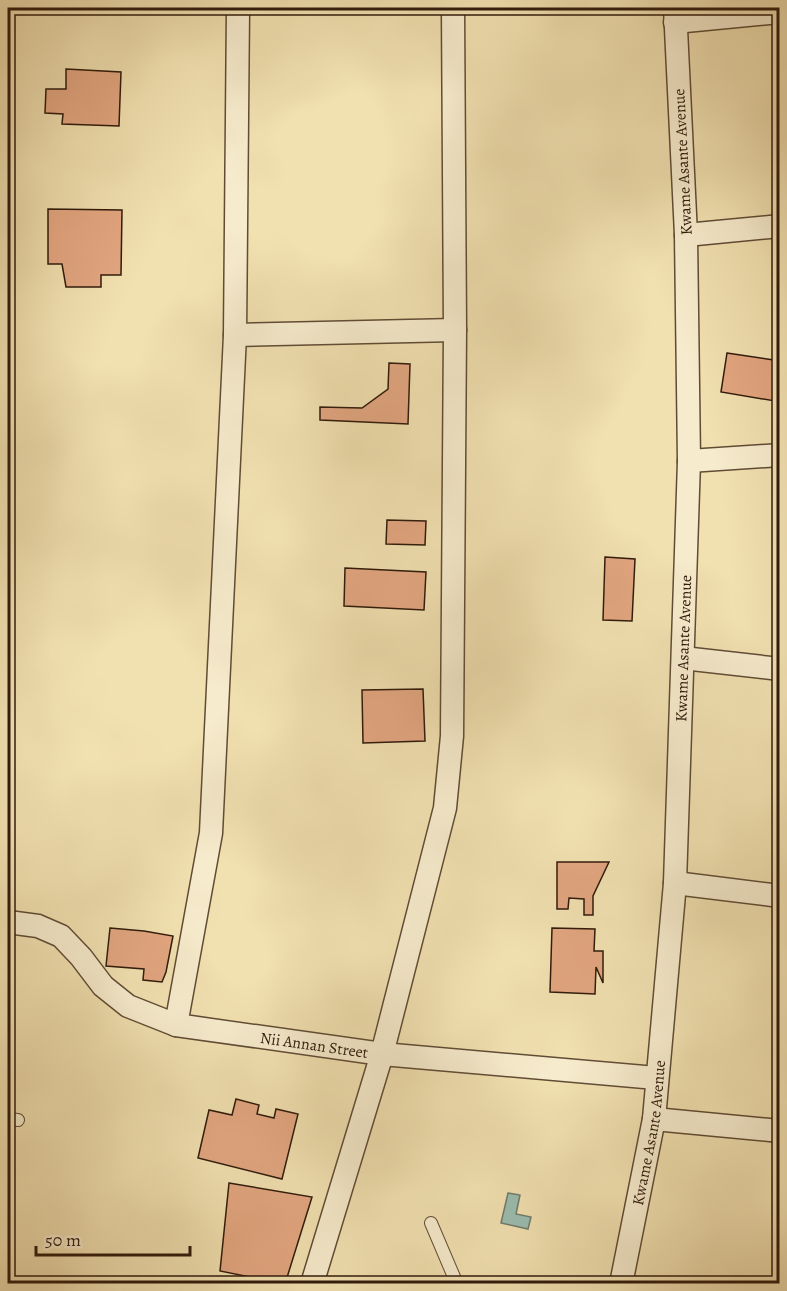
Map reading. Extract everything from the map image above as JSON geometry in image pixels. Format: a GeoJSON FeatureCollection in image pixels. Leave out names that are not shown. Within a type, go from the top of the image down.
{"type":"FeatureCollection","features":[{"type":"Feature","properties":{"kind":"street"},"geometry":{"type":"LineString","coordinates":[[176,1025],[211,833],[235,335],[238,8]]}},
{"type":"Feature","properties":{"kind":"street"},"geometry":{"type":"LineString","coordinates":[[312,1284],[382,1054],[445,808],[452,736],[455,330],[453,8]]}},
{"type":"Feature","properties":{"kind":"street"},"geometry":{"type":"LineString","coordinates":[[675,15],[780,12]]}},
{"type":"Feature","properties":{"kind":"street","name":"Kwame Asante Avenue"},"geometry":{"type":"LineString","coordinates":[[621,1284],[654,1119],[675,883],[688,461],[686,235],[675,15]]}},
{"type":"Feature","properties":{"kind":"street"},"geometry":{"type":"LineString","coordinates":[[686,235],[780,226]]}},
{"type":"Feature","properties":{"kind":"street"},"geometry":{"type":"LineString","coordinates":[[235,335],[455,330]]}},
{"type":"Feature","properties":{"kind":"street"},"geometry":{"type":"LineString","coordinates":[[688,461],[780,455]]}},
{"type":"Feature","properties":{"kind":"street"},"geometry":{"type":"LineString","coordinates":[[683,657],[780,669]]}},
{"type":"Feature","properties":{"kind":"street"},"geometry":{"type":"LineString","coordinates":[[675,883],[780,896]]}},
{"type":"Feature","properties":{"kind":"street","name":"Nii Annan Street"},"geometry":{"type":"LineString","coordinates":[[8,922],[38,926],[62,936],[103,986],[128,1006],[176,1025],[382,1054],[656,1078]]}},
{"type":"Feature","properties":{"kind":"street"},"geometry":{"type":"LineString","coordinates":[[654,1119],[780,1131]]}},
{"type":"Feature","properties":{"kind":"lane"},"geometry":{"type":"LineString","coordinates":[[431,1223],[457,1284]]}},
{"type":"Feature","properties":{"kind":"shaded area"},"geometry":{"type":"Polygon","coordinates":[[[508,1193],[520,1195],[516,1214],[531,1217],[528,1229],[501,1223],[508,1193]]]}},
{"type":"Feature","properties":{"kind":"building"},"geometry":{"type":"Polygon","coordinates":[[[66,69],[121,72],[119,126],[62,124],[63,114],[45,113],[46,89],[66,89],[66,69]]]}},
{"type":"Feature","properties":{"kind":"building"},"geometry":{"type":"Polygon","coordinates":[[[48,209],[122,210],[121,275],[101,275],[101,287],[66,287],[62,264],[48,264],[48,209]]]}},
{"type":"Feature","properties":{"kind":"building"},"geometry":{"type":"Polygon","coordinates":[[[727,353],[780,361],[775,401],[721,392],[727,353]]]}},
{"type":"Feature","properties":{"kind":"building"},"geometry":{"type":"Polygon","coordinates":[[[389,363],[410,364],[408,424],[320,420],[320,407],[362,408],[388,389],[389,363]]]}},
{"type":"Feature","properties":{"kind":"building"},"geometry":{"type":"Polygon","coordinates":[[[387,520],[426,521],[425,545],[386,544],[387,520]]]}},
{"type":"Feature","properties":{"kind":"building"},"geometry":{"type":"Polygon","coordinates":[[[605,557],[635,559],[632,621],[603,620],[605,557]]]}},
{"type":"Feature","properties":{"kind":"building"},"geometry":{"type":"Polygon","coordinates":[[[345,568],[426,572],[424,610],[344,606],[345,568]]]}},
{"type":"Feature","properties":{"kind":"building"},"geometry":{"type":"Polygon","coordinates":[[[423,689],[425,741],[363,743],[362,690],[423,689]]]}},
{"type":"Feature","properties":{"kind":"building"},"geometry":{"type":"Polygon","coordinates":[[[557,862],[609,862],[593,896],[593,915],[584,915],[584,899],[569,898],[568,909],[557,909],[557,862]]]}},
{"type":"Feature","properties":{"kind":"building"},"geometry":{"type":"Polygon","coordinates":[[[110,928],[173,936],[162,982],[143,980],[144,969],[106,966],[110,928]]]}},
{"type":"Feature","properties":{"kind":"building"},"geometry":{"type":"Polygon","coordinates":[[[552,928],[595,929],[594,951],[603,951],[603,983],[596,967],[595,994],[550,992],[552,928]]]}},
{"type":"Feature","properties":{"kind":"building"},"geometry":{"type":"Polygon","coordinates":[[[236,1099],[259,1105],[257,1114],[274,1118],[276,1109],[298,1114],[282,1179],[198,1158],[209,1110],[232,1115],[236,1099]]]}},
{"type":"Feature","properties":{"kind":"building"},"geometry":{"type":"Polygon","coordinates":[[[229,1183],[312,1197],[285,1284],[220,1271],[229,1183]]]}}]}
